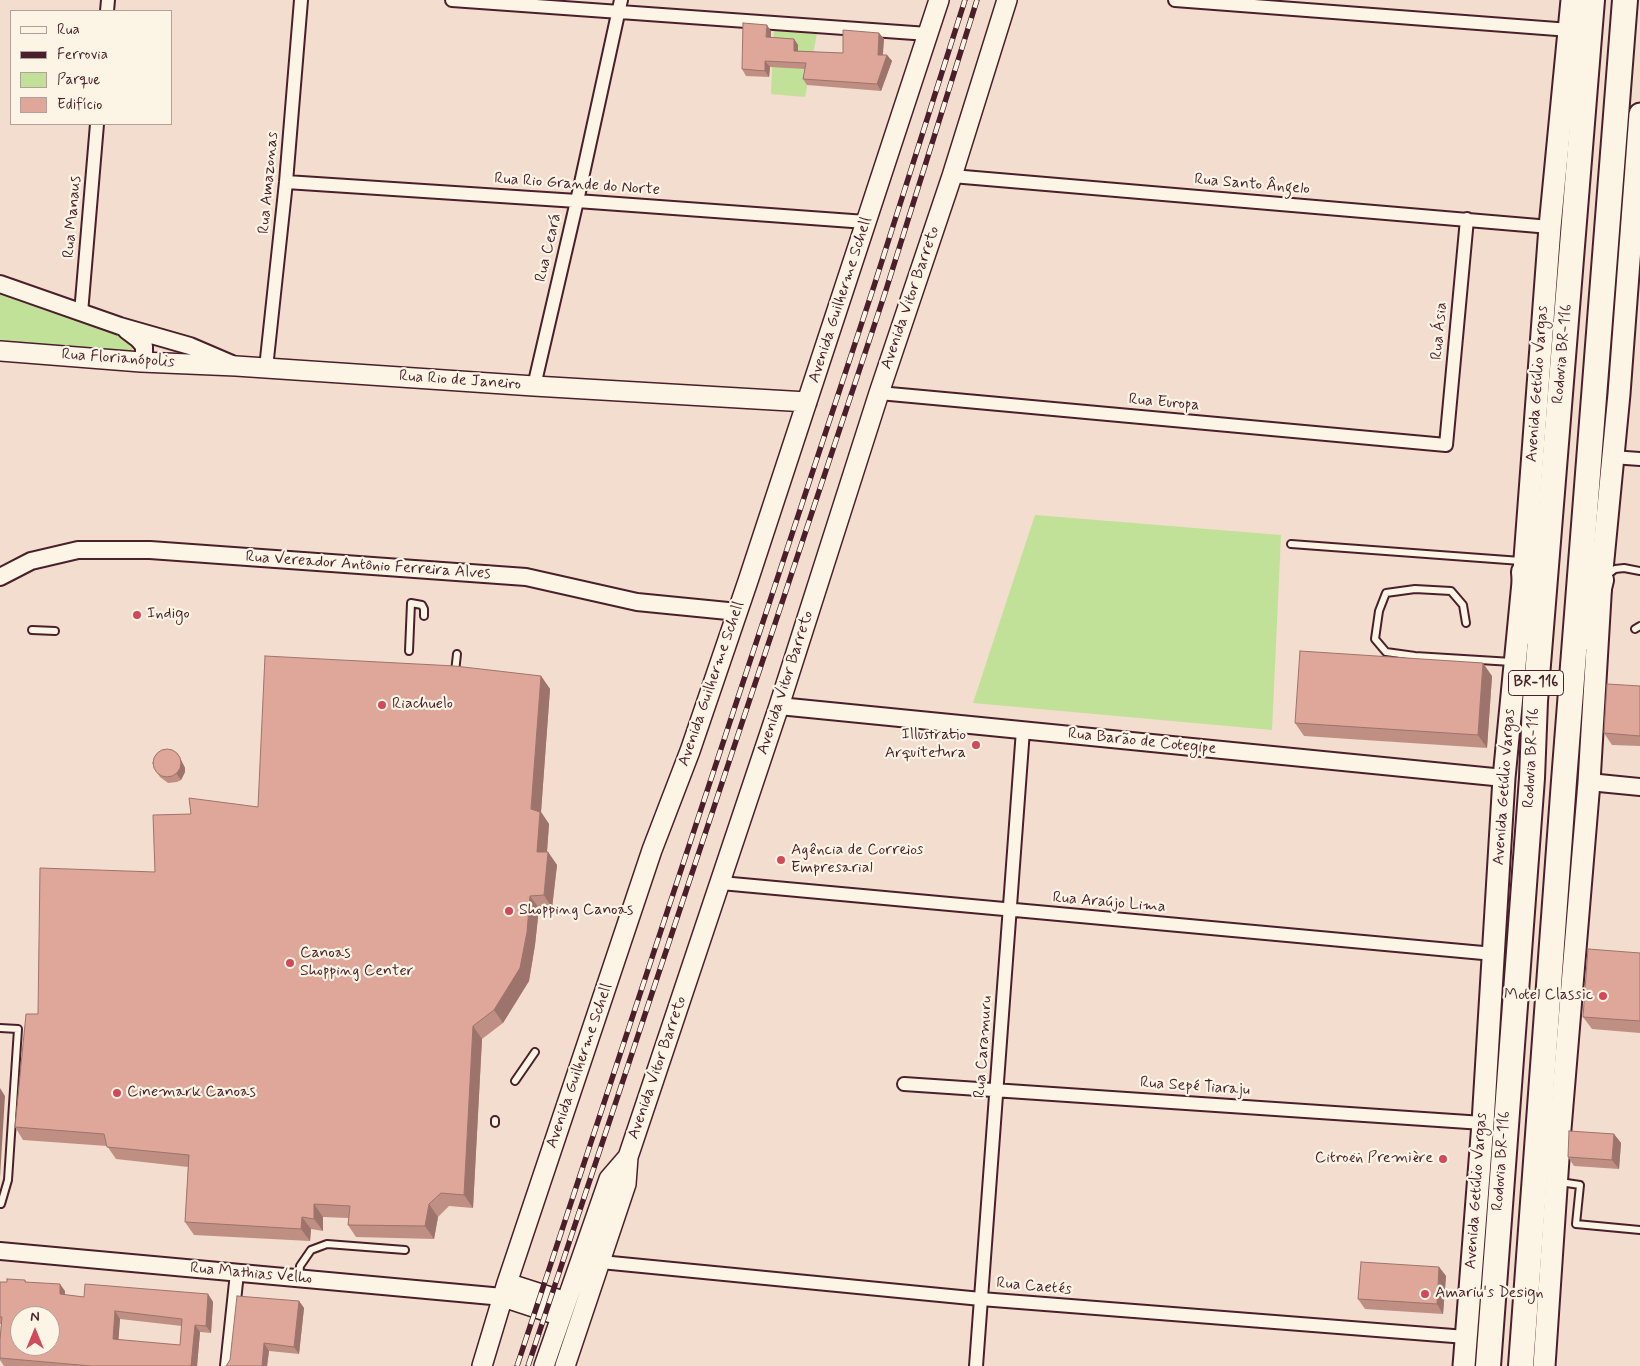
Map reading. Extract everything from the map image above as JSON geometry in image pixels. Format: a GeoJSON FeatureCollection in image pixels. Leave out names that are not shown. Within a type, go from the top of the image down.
{"type":"FeatureCollection","features":[{"type":"Feature","properties":{"kind":"highway","name":"Rodovia BR-116"},"geometry":{"type":"LineString","coordinates":[[1488,1366],[1532,778],[1535,701],[1592,0]]}},
{"type":"Feature","properties":{"kind":"highway","name":"Rodovia BR-116"},"geometry":{"type":"LineString","coordinates":[[1521,1366],[1570,701],[1625,0]]}},
{"type":"Feature","properties":{"kind":"highway","name":"BR-116"},"geometry":{"type":"LineString","coordinates":[[1524,566],[1535,701]]}},
{"type":"Feature","properties":{"kind":"highway","name":"BR-116"},"geometry":{"type":"LineString","coordinates":[[1570,701],[1601,580]]}},
{"type":"Feature","properties":{"kind":"main road","name":"Avenida Guilherme Schell"},"geometry":{"type":"LineString","coordinates":[[482,1366],[505,1290],[652,850],[690,751],[738,612],[939,0]]}},
{"type":"Feature","properties":{"kind":"main road","name":"Avenida Vitor Barreto"},"geometry":{"type":"LineString","coordinates":[[565,1366],[626,1184],[628,1157],[779,706],[879,394],[952,176],[1007,0]]}},
{"type":"Feature","properties":{"kind":"main road","name":"Avenida Getúlio Vargas"},"geometry":{"type":"LineString","coordinates":[[1464,1366],[1483,1123],[1504,778],[1524,566],[1550,227],[1572,0]]}},
{"type":"Feature","properties":{"kind":"main road"},"geometry":{"type":"LineString","coordinates":[[1544,1366],[1556,1181],[1589,782],[1601,580],[1635,235],[1640,114]]}},
{"type":"Feature","properties":{"kind":"main road","name":"Rua Florianópolis"},"geometry":{"type":"LineString","coordinates":[[0,351],[142,362],[236,366]]}},
{"type":"Feature","properties":{"kind":"main road","name":"Rua Rio de Janeiro"},"geometry":{"type":"LineString","coordinates":[[236,366],[807,402]]}},
{"type":"Feature","properties":{"kind":"main road"},"geometry":{"type":"LineString","coordinates":[[544,1366],[609,1179],[628,1157]]}},
{"type":"Feature","properties":{"kind":"main road"},"geometry":{"type":"LineString","coordinates":[[505,1290],[564,1309]]}},
{"type":"Feature","properties":{"kind":"street","name":"Rua Amazonas"},"geometry":{"type":"LineString","coordinates":[[266,368],[286,182],[301,0]]}},
{"type":"Feature","properties":{"kind":"street"},"geometry":{"type":"LineString","coordinates":[[452,0],[620,6],[928,34]]}},
{"type":"Feature","properties":{"kind":"street"},"geometry":{"type":"LineString","coordinates":[[1175,0],[1570,30]]}},
{"type":"Feature","properties":{"kind":"street","name":"Rua Ceará"},"geometry":{"type":"LineString","coordinates":[[534,386],[620,6]]}},
{"type":"Feature","properties":{"kind":"street","name":"Rua Manaus"},"geometry":{"type":"LineString","coordinates":[[80,313],[97,125]]}},
{"type":"Feature","properties":{"kind":"street","name":"Rua Santo Ângelo"},"geometry":{"type":"LineString","coordinates":[[952,176],[1550,227]]}},
{"type":"Feature","properties":{"kind":"street","name":"Rua Rio Grande do Norte"},"geometry":{"type":"LineString","coordinates":[[286,182],[866,222]]}},
{"type":"Feature","properties":{"kind":"street","name":"Rua Ásia"},"geometry":{"type":"LineString","coordinates":[[1446,445],[1467,219]]}},
{"type":"Feature","properties":{"kind":"street","name":"Rua Rio de Janeiro"},"geometry":{"type":"LineString","coordinates":[[0,284],[80,313],[190,346],[236,366]]}},
{"type":"Feature","properties":{"kind":"street","name":"Rua Rio de Janeiro"},"geometry":{"type":"LineString","coordinates":[[120,326],[138,339],[144,346],[142,362]]}},
{"type":"Feature","properties":{"kind":"street","name":"Rua Europa"},"geometry":{"type":"LineString","coordinates":[[879,394],[1446,445]]}},
{"type":"Feature","properties":{"kind":"street"},"geometry":{"type":"LineString","coordinates":[[1612,457],[1640,459]]}},
{"type":"Feature","properties":{"kind":"street","name":"Rua Vereador Antônio Ferreira Alves"},"geometry":{"type":"LineString","coordinates":[[0,578],[31,561],[78,550],[150,550],[526,577],[637,602],[738,612]]}},
{"type":"Feature","properties":{"kind":"street","name":"Rua Barão de Cotegipe"},"geometry":{"type":"LineString","coordinates":[[779,706],[1504,778]]}},
{"type":"Feature","properties":{"kind":"street","name":"Rua Caramuru"},"geometry":{"type":"LineString","coordinates":[[976,1366],[1023,730]]}},
{"type":"Feature","properties":{"kind":"street"},"geometry":{"type":"LineString","coordinates":[[1589,782],[1640,787]]}},
{"type":"Feature","properties":{"kind":"street","name":"Rua Araújo Lima"},"geometry":{"type":"LineString","coordinates":[[721,883],[1494,954]]}},
{"type":"Feature","properties":{"kind":"street","name":"Rua Sepé Tiaraju"},"geometry":{"type":"LineString","coordinates":[[904,1084],[1483,1123]]}},
{"type":"Feature","properties":{"kind":"street","name":"Rua Mathias Velho"},"geometry":{"type":"LineString","coordinates":[[0,1251],[298,1278],[505,1290]]}},
{"type":"Feature","properties":{"kind":"street","name":"Rua Caetés"},"geometry":{"type":"LineString","coordinates":[[601,1262],[981,1299],[1466,1337]]}},
{"type":"Feature","properties":{"kind":"street"},"geometry":{"type":"LineString","coordinates":[[227,1366],[237,1273]]}},
{"type":"Feature","properties":{"kind":"lane"},"geometry":{"type":"LineString","coordinates":[[1291,544],[1524,566]]}},
{"type":"Feature","properties":{"kind":"lane"},"geometry":{"type":"LineString","coordinates":[[1601,580],[1615,569],[1624,568],[1640,571]]}},
{"type":"Feature","properties":{"kind":"lane"},"geometry":{"type":"LineString","coordinates":[[1466,623],[1463,605],[1451,591],[1415,589],[1386,593],[1379,611],[1375,639],[1386,652],[1415,656],[1515,662]]}},
{"type":"Feature","properties":{"kind":"lane"},"geometry":{"type":"LineString","coordinates":[[409,651],[411,603],[422,605],[424,616]]}},
{"type":"Feature","properties":{"kind":"lane"},"geometry":{"type":"LineString","coordinates":[[32,630],[55,631]]}},
{"type":"Feature","properties":{"kind":"lane"},"geometry":{"type":"LineString","coordinates":[[455,673],[456,654]]}},
{"type":"Feature","properties":{"kind":"lane"},"geometry":{"type":"LineString","coordinates":[[0,1028],[18,1029],[8,1180],[1,1204]]}},
{"type":"Feature","properties":{"kind":"lane"},"geometry":{"type":"LineString","coordinates":[[515,1081],[535,1052]]}},
{"type":"Feature","properties":{"kind":"lane"},"geometry":{"type":"LineString","coordinates":[[1556,1181],[1580,1185],[1576,1224],[1640,1230]]}},
{"type":"Feature","properties":{"kind":"lane"},"geometry":{"type":"LineString","coordinates":[[298,1278],[300,1266],[312,1250],[327,1244],[405,1250]]}},
{"type":"Feature","properties":{"kind":"green space"},"geometry":{"type":"Polygon","coordinates":[[[774,25],[818,28],[805,97],[771,94],[774,25]]]}},
{"type":"Feature","properties":{"kind":"green space"},"geometry":{"type":"Polygon","coordinates":[[[0,289],[133,336],[132,358],[0,345],[0,289]]]}},
{"type":"Feature","properties":{"kind":"green space"},"geometry":{"type":"Polygon","coordinates":[[[1035,515],[1281,535],[1272,730],[973,703],[1035,515]]]}},
{"type":"Feature","properties":{"kind":"building"},"geometry":{"type":"Polygon","coordinates":[[[743,23],[767,25],[766,37],[794,39],[794,51],[843,53],[843,30],[879,33],[878,55],[887,55],[877,84],[803,79],[806,63],[765,61],[765,71],[742,69],[743,23]]]}},
{"type":"Feature","properties":{"kind":"building"},"geometry":{"type":"Polygon","coordinates":[[[1300,651],[1483,663],[1478,735],[1295,723],[1300,651]]]}},
{"type":"Feature","properties":{"kind":"building","name":"Canoas Shopping Center"},"geometry":{"type":"Polygon","coordinates":[[[265,656],[455,666],[541,676],[531,809],[540,812],[537,852],[548,852],[544,895],[530,896],[527,932],[520,968],[494,1010],[473,1026],[464,1195],[441,1193],[429,1204],[425,1226],[348,1225],[350,1206],[314,1204],[314,1219],[302,1217],[301,1229],[185,1222],[189,1155],[107,1147],[104,1134],[15,1127],[26,1014],[38,1014],[40,868],[155,872],[153,815],[191,814],[189,798],[258,807],[265,656]]]}},
{"type":"Feature","properties":{"kind":"building"},"geometry":{"type":"Polygon","coordinates":[[[1607,684],[1640,686],[1640,736],[1604,733],[1607,684]]]}},
{"type":"Feature","properties":{"kind":"building"},"geometry":{"type":"Polygon","coordinates":[[[167,749],[177,753],[181,763],[177,773],[167,777],[157,773],[153,763],[157,753],[167,749]]]}},
{"type":"Feature","properties":{"kind":"building"},"geometry":{"type":"Polygon","coordinates":[[[1588,949],[1640,953],[1640,1021],[1583,1017],[1588,949]]]}},
{"type":"Feature","properties":{"kind":"building"},"geometry":{"type":"Polygon","coordinates":[[[1569,1131],[1614,1134],[1612,1160],[1568,1157],[1569,1131]]]}},
{"type":"Feature","properties":{"kind":"building"},"geometry":{"type":"Polygon","coordinates":[[[1361,1262],[1439,1267],[1437,1304],[1358,1299],[1361,1262]]]}},
{"type":"Feature","properties":{"kind":"building"},"geometry":{"type":"Polygon","coordinates":[[[7,1279],[60,1284],[60,1294],[84,1297],[85,1284],[208,1294],[206,1326],[195,1325],[191,1366],[91,1366],[0,1358],[2,1317],[0,1317],[0,1282],[7,1282],[7,1279]],[[115,1311],[113,1339],[180,1345],[182,1319],[115,1311]]]}},
{"type":"Feature","properties":{"kind":"building"},"geometry":{"type":"Polygon","coordinates":[[[237,1296],[299,1301],[294,1347],[264,1343],[262,1366],[226,1366],[230,1360],[237,1296]]]}},
{"type":"Feature","properties":{"kind":"railway"},"geometry":{"type":"LineString","coordinates":[[517,1366],[874,286],[965,0]]}},
{"type":"Feature","properties":{"kind":"railway"},"geometry":{"type":"LineString","coordinates":[[528,1366],[886,290],[977,0]]}},
{"type":"Feature","properties":{"kind":"place","name":"Indigo"},"geometry":{"type":"Point","coordinates":[137,615]}},
{"type":"Feature","properties":{"kind":"place","name":"Riachuelo"},"geometry":{"type":"Point","coordinates":[382,705]}},
{"type":"Feature","properties":{"kind":"place","name":"Illustratio Arquitetura"},"geometry":{"type":"Point","coordinates":[976,745]}},
{"type":"Feature","properties":{"kind":"place","name":"Agência de Correios Empresarial"},"geometry":{"type":"Point","coordinates":[781,860]}},
{"type":"Feature","properties":{"kind":"place","name":"Shopping Canoas"},"geometry":{"type":"Point","coordinates":[509,911]}},
{"type":"Feature","properties":{"kind":"place","name":"Canoas Shopping Center"},"geometry":{"type":"Point","coordinates":[290,963]}},
{"type":"Feature","properties":{"kind":"place","name":"Motel Classic"},"geometry":{"type":"Point","coordinates":[1603,996]}},
{"type":"Feature","properties":{"kind":"place","name":"Cinemark Canoas"},"geometry":{"type":"Point","coordinates":[117,1093]}},
{"type":"Feature","properties":{"kind":"place","name":"Citroën Première"},"geometry":{"type":"Point","coordinates":[1443,1159]}},
{"type":"Feature","properties":{"kind":"place","name":"Amariu's Design"},"geometry":{"type":"Point","coordinates":[1425,1294]}}]}
